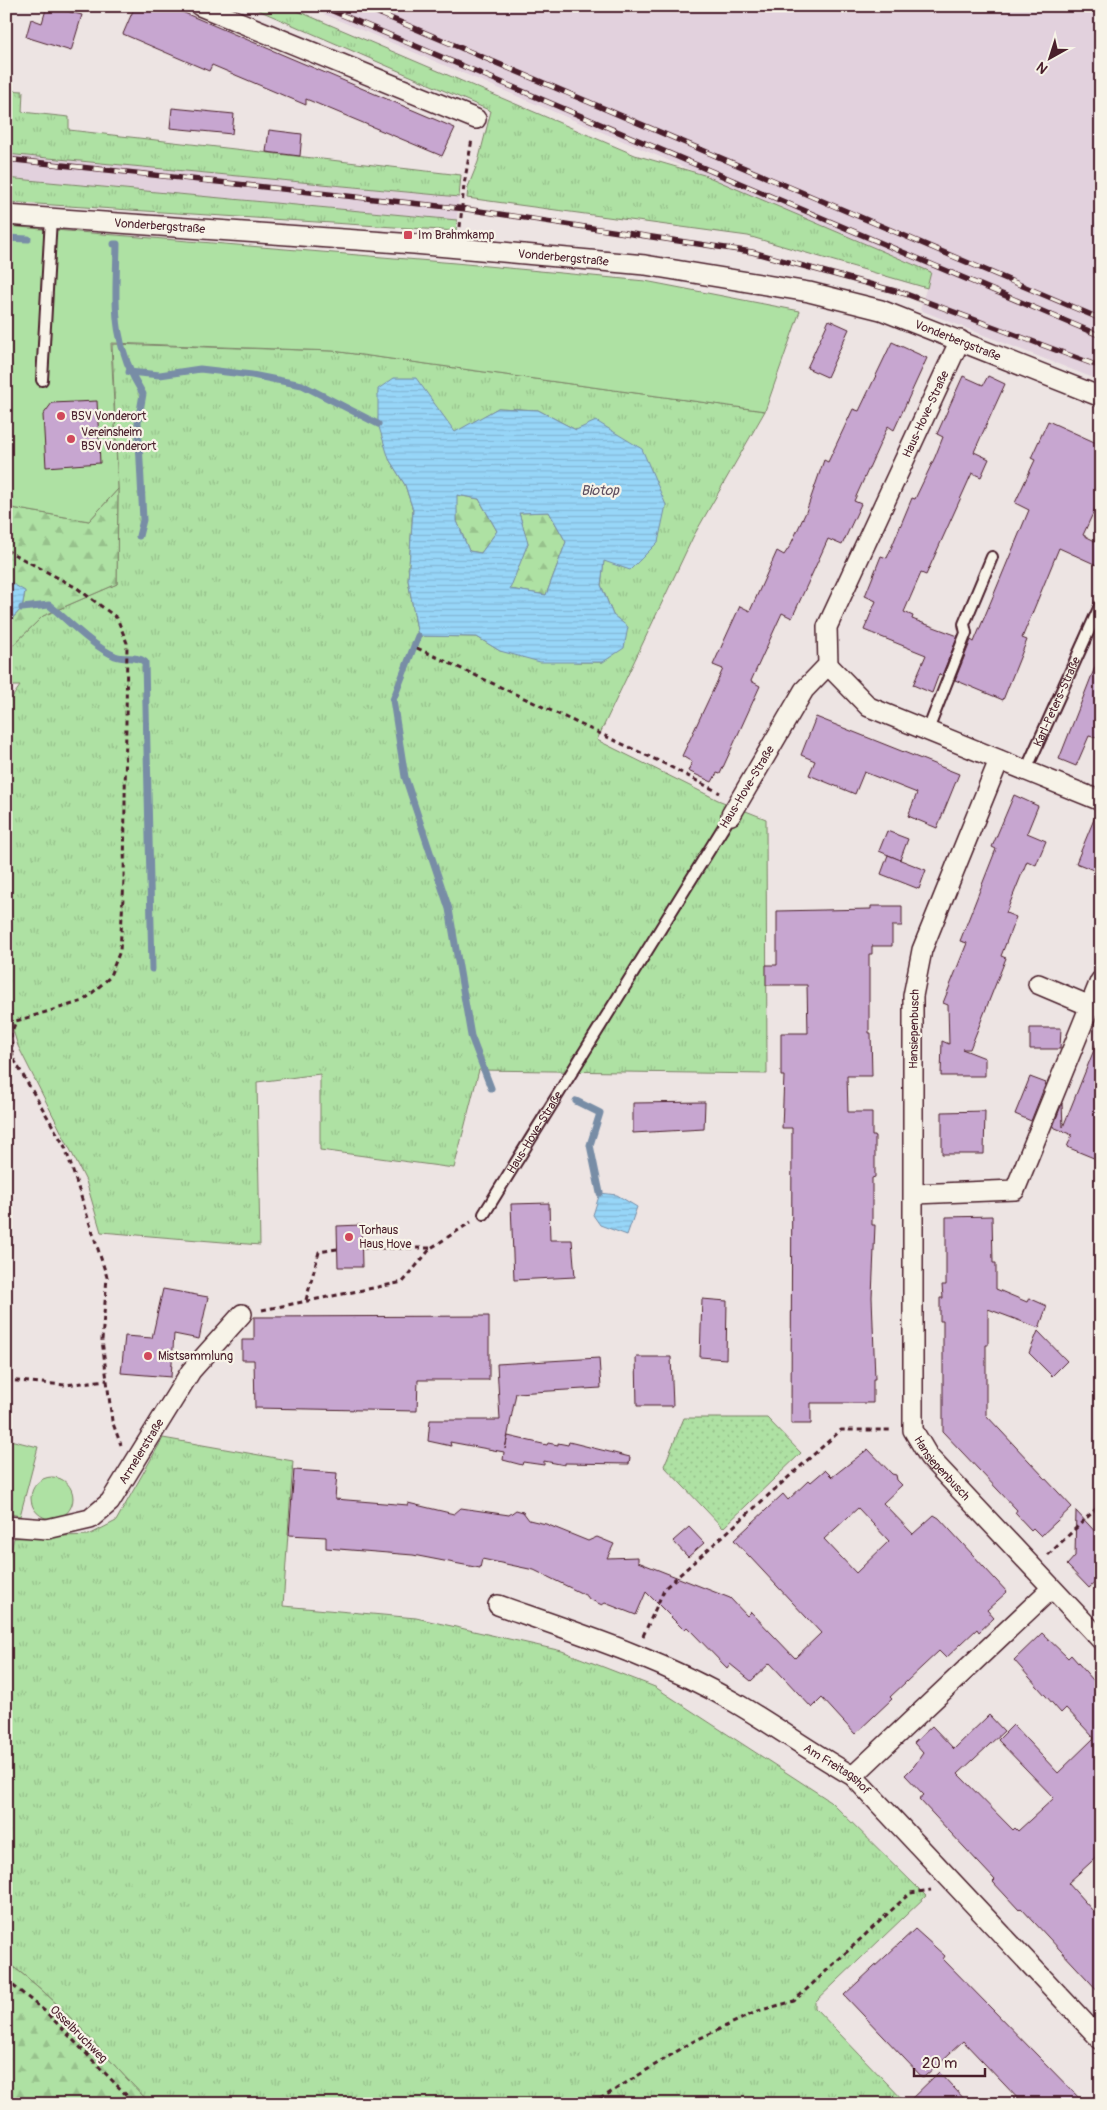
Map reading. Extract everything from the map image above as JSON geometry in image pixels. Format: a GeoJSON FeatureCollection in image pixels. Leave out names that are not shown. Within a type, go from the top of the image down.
{"type":"FeatureCollection","features":[{"type":"Feature","properties":{"kind":"street"},"geometry":{"type":"LineString","coordinates":[[200,6],[476,119]]}},
{"type":"Feature","properties":{"kind":"street","name":"Vonderbergstraße"},"geometry":{"type":"LineString","coordinates":[[6,215],[645,265],[809,292],[881,310],[1101,397]]}},
{"type":"Feature","properties":{"kind":"street","name":"Haus-Hove-Straße"},"geometry":{"type":"LineString","coordinates":[[734,809],[804,690],[828,665],[827,627],[960,340]]}},
{"type":"Feature","properties":{"kind":"street"},"geometry":{"type":"LineString","coordinates":[[828,665],[869,707],[1101,801]]}},
{"type":"Feature","properties":{"kind":"street","name":"Hansiepenbusch"},"geometry":{"type":"LineString","coordinates":[[999,760],[922,950],[912,996],[914,1194],[913,1430],[929,1457],[1101,1640]]}},
{"type":"Feature","properties":{"kind":"street"},"geometry":{"type":"LineString","coordinates":[[914,1194],[1015,1190],[1100,981]]}},
{"type":"Feature","properties":{"kind":"street"},"geometry":{"type":"LineString","coordinates":[[1038,984],[1090,1006]]}},
{"type":"Feature","properties":{"kind":"street","name":"Armelerstraße"},"geometry":{"type":"LineString","coordinates":[[6,1526],[47,1530],[90,1519],[110,1502],[191,1371],[242,1314]]}},
{"type":"Feature","properties":{"kind":"street"},"geometry":{"type":"LineString","coordinates":[[853,1776],[1052,1589]]}},
{"type":"Feature","properties":{"kind":"street","name":"Am Freitagshof"},"geometry":{"type":"LineString","coordinates":[[498,1604],[635,1653],[733,1701],[824,1760],[853,1776],[1101,2040]]}},
{"type":"Feature","properties":{"kind":"lane"},"geometry":{"type":"LineString","coordinates":[[42,380],[51,218]]}},
{"type":"Feature","properties":{"kind":"lane"},"geometry":{"type":"LineString","coordinates":[[928,730],[966,632],[964,624],[992,558]]}},
{"type":"Feature","properties":{"kind":"lane","name":"Karl-Peters-Straße"},"geometry":{"type":"LineString","coordinates":[[1026,770],[1100,606]]}},
{"type":"Feature","properties":{"kind":"lane","name":"Haus-Hove-Straße"},"geometry":{"type":"LineString","coordinates":[[484,1214],[734,809]]}},
{"type":"Feature","properties":{"kind":"path"},"geometry":{"type":"LineString","coordinates":[[458,249],[464,185],[476,119]]}},
{"type":"Feature","properties":{"kind":"path"},"geometry":{"type":"LineString","coordinates":[[6,550],[77,588],[111,613],[117,618],[127,642],[124,880],[120,951],[109,978],[83,1001],[16,1021],[10,1034],[13,1058],[66,1147],[107,1277],[102,1340],[112,1421],[130,1469]]}},
{"type":"Feature","properties":{"kind":"path"},"geometry":{"type":"LineString","coordinates":[[417,648],[665,764],[734,809]]}},
{"type":"Feature","properties":{"kind":"path"},"geometry":{"type":"LineString","coordinates":[[6,1032],[10,1034]]}},
{"type":"Feature","properties":{"kind":"path"},"geometry":{"type":"LineString","coordinates":[[242,1314],[403,1282],[431,1248],[484,1214]]}},
{"type":"Feature","properties":{"kind":"path"},"geometry":{"type":"LineString","coordinates":[[362,1248],[431,1248]]}},
{"type":"Feature","properties":{"kind":"path"},"geometry":{"type":"LineString","coordinates":[[306,1300],[319,1252],[337,1249]]}},
{"type":"Feature","properties":{"kind":"path"},"geometry":{"type":"LineString","coordinates":[[6,1380],[65,1385],[107,1380]]}},
{"type":"Feature","properties":{"kind":"path"},"geometry":{"type":"LineString","coordinates":[[635,1653],[665,1588],[841,1430],[913,1430]]}},
{"type":"Feature","properties":{"kind":"path"},"geometry":{"type":"LineString","coordinates":[[1033,1569],[1101,1504]]}},
{"type":"Feature","properties":{"kind":"path"},"geometry":{"type":"LineString","coordinates":[[592,2104],[692,2042],[758,2011],[794,2001],[910,1893],[935,1890],[950,1879]]}},
{"type":"Feature","properties":{"kind":"path","name":"Osselbruchweg"},"geometry":{"type":"LineString","coordinates":[[6,1980],[46,2012],[135,2104]]}},
{"type":"Feature","properties":{"kind":"shaded area"},"geometry":{"type":"Polygon","coordinates":[[[305,6],[1101,6],[1101,381],[920,310],[931,272],[305,6]]]}},
{"type":"Feature","properties":{"kind":"shaded area"},"geometry":{"type":"Polygon","coordinates":[[[6,154],[459,197],[457,220],[6,178],[6,154]]]}},
{"type":"Feature","properties":{"kind":"green space"},"geometry":{"type":"Polygon","coordinates":[[[249,6],[286,6],[635,155],[704,175],[931,272],[927,288],[748,236],[467,198],[468,187],[478,162],[491,111],[249,6]]]}},
{"type":"Feature","properties":{"kind":"green space"},"geometry":{"type":"Polygon","coordinates":[[[6,90],[23,91],[22,112],[69,117],[69,130],[461,175],[459,197],[6,154],[6,90]]]}},
{"type":"Feature","properties":{"kind":"green space"},"geometry":{"type":"Polygon","coordinates":[[[6,178],[457,220],[456,231],[6,202],[6,178]]]}},
{"type":"Feature","properties":{"kind":"green space"},"geometry":{"type":"Polygon","coordinates":[[[6,226],[455,263],[645,281],[800,311],[765,411],[333,351],[111,343],[118,489],[89,521],[6,507],[6,226]]]}},
{"type":"Feature","properties":{"kind":"green space"},"geometry":{"type":"Polygon","coordinates":[[[112,344],[333,351],[765,411],[693,537],[597,740],[718,800],[766,819],[767,1074],[479,1070],[454,1168],[320,1150],[320,1074],[257,1082],[260,1245],[101,1232],[86,1181],[18,1046],[6,1009],[6,706],[20,686],[6,686],[6,652],[43,616],[117,584],[118,489],[112,344]],[[498,408],[455,433],[438,409],[389,459],[405,485],[413,510],[408,580],[418,636],[477,637],[500,651],[576,662],[603,662],[613,615],[601,585],[604,560],[576,430],[538,410],[498,408]]]}},
{"type":"Feature","properties":{"kind":"green space"},"geometry":{"type":"Polygon","coordinates":[[[118,489],[117,584],[43,616],[6,652],[6,625],[22,608],[25,592],[6,580],[6,507],[89,521],[118,489]]]}},
{"type":"Feature","properties":{"kind":"green space"},"geometry":{"type":"Polygon","coordinates":[[[456,495],[479,499],[497,531],[481,553],[469,551],[457,521],[456,495]]]}},
{"type":"Feature","properties":{"kind":"green space"},"geometry":{"type":"Polygon","coordinates":[[[549,512],[566,542],[546,595],[509,589],[528,543],[519,513],[549,512]]]}},
{"type":"Feature","properties":{"kind":"green space"},"geometry":{"type":"Polygon","coordinates":[[[684,1418],[767,1418],[801,1453],[723,1528],[664,1466],[684,1418]]]}},
{"type":"Feature","properties":{"kind":"green space"},"geometry":{"type":"Polygon","coordinates":[[[163,1438],[293,1461],[283,1606],[416,1618],[562,1651],[655,1687],[830,1801],[926,1896],[815,2002],[815,2008],[907,2104],[151,2104],[64,2011],[6,1962],[6,1569],[14,1538],[89,1535],[116,1521],[163,1438]]]}},
{"type":"Feature","properties":{"kind":"green space"},"geometry":{"type":"Polygon","coordinates":[[[6,1439],[38,1447],[20,1516],[6,1513],[6,1439]]]}},
{"type":"Feature","properties":{"kind":"green space"},"geometry":{"type":"Polygon","coordinates":[[[56,1477],[64,1480],[70,1486],[73,1498],[70,1510],[64,1516],[48,1519],[40,1516],[34,1510],[31,1494],[34,1486],[40,1480],[56,1477]]]}},
{"type":"Feature","properties":{"kind":"green space"},"geometry":{"type":"Polygon","coordinates":[[[6,1962],[64,2011],[151,2104],[6,2104],[6,1962]]]}},
{"type":"Feature","properties":{"kind":"water","name":"Biotop"},"geometry":{"type":"Polygon","coordinates":[[[394,378],[416,378],[455,432],[498,408],[538,410],[576,430],[596,421],[642,449],[666,505],[658,542],[630,570],[604,561],[601,585],[613,615],[628,627],[624,648],[603,662],[540,662],[500,651],[477,637],[418,636],[408,580],[413,510],[405,485],[389,459],[378,424],[378,389],[394,378]],[[457,495],[457,521],[469,551],[481,553],[497,531],[479,499],[457,495]],[[549,512],[519,513],[528,543],[510,589],[546,595],[566,542],[549,512]]]}},
{"type":"Feature","properties":{"kind":"water"},"geometry":{"type":"Polygon","coordinates":[[[6,580],[25,591],[22,608],[6,625],[6,580]]]}},
{"type":"Feature","properties":{"kind":"water"},"geometry":{"type":"Polygon","coordinates":[[[600,1193],[617,1195],[637,1207],[627,1235],[600,1225],[593,1215],[600,1193]]]}},
{"type":"Feature","properties":{"kind":"building"},"geometry":{"type":"Polygon","coordinates":[[[47,6],[82,15],[71,51],[26,37],[31,19],[42,23],[47,6]]]}},
{"type":"Feature","properties":{"kind":"building"},"geometry":{"type":"Polygon","coordinates":[[[135,6],[168,6],[455,128],[442,156],[306,99],[306,105],[212,65],[209,71],[123,34],[135,6]]]}},
{"type":"Feature","properties":{"kind":"building"},"geometry":{"type":"Polygon","coordinates":[[[172,108],[234,114],[232,134],[170,128],[172,108]]]}},
{"type":"Feature","properties":{"kind":"building"},"geometry":{"type":"Polygon","coordinates":[[[269,130],[302,134],[300,156],[266,152],[269,130]]]}},
{"type":"Feature","properties":{"kind":"building"},"geometry":{"type":"Polygon","coordinates":[[[829,320],[849,329],[827,377],[807,368],[829,320]]]}},
{"type":"Feature","properties":{"kind":"building"},"geometry":{"type":"Polygon","coordinates":[[[892,342],[927,358],[894,430],[888,426],[854,501],[861,504],[842,545],[828,539],[792,618],[782,613],[751,681],[760,686],[720,774],[717,773],[712,782],[688,771],[692,762],[682,756],[723,669],[713,665],[740,606],[750,611],[777,551],[784,555],[790,546],[806,512],[824,460],[828,462],[853,409],[859,411],[892,342]]]}},
{"type":"Feature","properties":{"kind":"building"},"geometry":{"type":"Polygon","coordinates":[[[963,376],[983,385],[988,376],[1005,384],[974,452],[989,459],[981,477],[972,473],[926,575],[921,573],[904,612],[913,616],[912,619],[958,636],[942,675],[939,674],[932,693],[913,685],[926,655],[864,630],[876,601],[865,596],[881,556],[887,558],[912,498],[915,499],[935,457],[943,437],[937,434],[963,376]]]}},
{"type":"Feature","properties":{"kind":"building","name":"Vereinsheim BSV Vonderort"},"geometry":{"type":"Polygon","coordinates":[[[97,401],[100,463],[46,467],[43,415],[52,403],[97,401]]]}},
{"type":"Feature","properties":{"kind":"building"},"geometry":{"type":"Polygon","coordinates":[[[1048,421],[1101,445],[1101,496],[1083,535],[1101,544],[1101,567],[1059,548],[1022,638],[1027,640],[1003,700],[955,680],[971,640],[974,642],[1029,510],[1015,503],[1035,460],[1031,458],[1048,421]]]}},
{"type":"Feature","properties":{"kind":"building"},"geometry":{"type":"Polygon","coordinates":[[[1099,657],[1101,739],[1089,736],[1076,766],[1059,759],[1099,657]]]}},
{"type":"Feature","properties":{"kind":"building"},"geometry":{"type":"Polygon","coordinates":[[[816,717],[959,774],[937,828],[908,816],[917,793],[864,772],[855,794],[809,775],[815,761],[801,755],[816,717]]]}},
{"type":"Feature","properties":{"kind":"building"},"geometry":{"type":"Polygon","coordinates":[[[1014,795],[1038,806],[1027,833],[1046,841],[1036,865],[1027,861],[1006,913],[1016,917],[1001,956],[1006,958],[970,1049],[962,1049],[985,1058],[985,1076],[941,1076],[942,1041],[949,1044],[948,1005],[943,1003],[967,943],[960,941],[996,849],[992,847],[1014,795]]]}},
{"type":"Feature","properties":{"kind":"building"},"geometry":{"type":"Polygon","coordinates":[[[1097,812],[1101,812],[1101,873],[1076,863],[1097,812]]]}},
{"type":"Feature","properties":{"kind":"building"},"geometry":{"type":"Polygon","coordinates":[[[887,831],[908,839],[900,860],[879,851],[887,831]]]}},
{"type":"Feature","properties":{"kind":"building"},"geometry":{"type":"Polygon","coordinates":[[[888,855],[926,870],[919,889],[881,874],[888,855]]]}},
{"type":"Feature","properties":{"kind":"building"},"geometry":{"type":"Polygon","coordinates":[[[871,906],[902,906],[902,926],[892,926],[892,946],[872,946],[872,954],[869,954],[869,1033],[871,1033],[872,1076],[847,1076],[848,1112],[872,1112],[872,1136],[875,1136],[875,1177],[872,1178],[872,1225],[875,1225],[872,1297],[875,1379],[873,1379],[873,1403],[811,1403],[811,1424],[791,1424],[792,1128],[782,1128],[784,1076],[781,1076],[781,1033],[808,1033],[807,985],[766,985],[766,965],[777,965],[777,911],[871,909],[871,906]]]}},
{"type":"Feature","properties":{"kind":"building"},"geometry":{"type":"Polygon","coordinates":[[[1030,1028],[1061,1028],[1060,1049],[1030,1049],[1030,1028]]]}},
{"type":"Feature","properties":{"kind":"building"},"geometry":{"type":"Polygon","coordinates":[[[1100,1035],[1101,1161],[1067,1147],[1072,1135],[1053,1127],[1062,1103],[1063,1127],[1100,1035]]]}},
{"type":"Feature","properties":{"kind":"building"},"geometry":{"type":"Polygon","coordinates":[[[1030,1077],[1046,1083],[1031,1121],[1015,1114],[1030,1077]]]}},
{"type":"Feature","properties":{"kind":"building"},"geometry":{"type":"Polygon","coordinates":[[[705,1102],[704,1129],[633,1133],[633,1103],[705,1102]]]}},
{"type":"Feature","properties":{"kind":"building"},"geometry":{"type":"Polygon","coordinates":[[[985,1111],[984,1154],[942,1154],[942,1112],[985,1111]]]}},
{"type":"Feature","properties":{"kind":"building"},"geometry":{"type":"Polygon","coordinates":[[[549,1203],[550,1240],[572,1240],[575,1277],[514,1280],[511,1204],[549,1203]]]}},
{"type":"Feature","properties":{"kind":"building"},"geometry":{"type":"Polygon","coordinates":[[[992,1216],[993,1263],[996,1263],[996,1289],[1027,1302],[1029,1298],[1047,1306],[1039,1328],[988,1309],[988,1345],[986,1345],[986,1415],[1072,1507],[1041,1536],[1033,1528],[1031,1530],[1015,1513],[1017,1510],[943,1432],[943,1321],[940,1321],[940,1298],[943,1298],[942,1285],[946,1285],[946,1217],[992,1216]]]}},
{"type":"Feature","properties":{"kind":"building","name":"Torhaus Haus Hove"},"geometry":{"type":"Polygon","coordinates":[[[361,1225],[362,1267],[338,1267],[337,1226],[361,1225]]]}},
{"type":"Feature","properties":{"kind":"building"},"geometry":{"type":"Polygon","coordinates":[[[163,1289],[208,1297],[199,1339],[174,1334],[171,1377],[121,1373],[125,1336],[152,1338],[163,1289]]]}},
{"type":"Feature","properties":{"kind":"building"},"geometry":{"type":"Polygon","coordinates":[[[702,1299],[727,1301],[726,1359],[700,1357],[702,1299]]]}},
{"type":"Feature","properties":{"kind":"building"},"geometry":{"type":"Polygon","coordinates":[[[489,1316],[489,1380],[418,1380],[417,1411],[255,1408],[254,1360],[242,1360],[242,1340],[254,1340],[254,1317],[489,1316]]]}},
{"type":"Feature","properties":{"kind":"building"},"geometry":{"type":"Polygon","coordinates":[[[1038,1331],[1067,1361],[1052,1376],[1029,1353],[1038,1331]]]}},
{"type":"Feature","properties":{"kind":"building"},"geometry":{"type":"Polygon","coordinates":[[[636,1357],[671,1357],[673,1406],[637,1406],[636,1357]]]}},
{"type":"Feature","properties":{"kind":"building"},"geometry":{"type":"Polygon","coordinates":[[[599,1358],[601,1388],[516,1393],[505,1449],[508,1436],[547,1445],[548,1443],[558,1445],[558,1443],[568,1445],[569,1442],[630,1457],[629,1464],[565,1463],[565,1465],[544,1461],[544,1465],[523,1462],[522,1465],[503,1460],[504,1452],[450,1442],[451,1446],[428,1441],[430,1420],[500,1420],[497,1364],[599,1358]]]}},
{"type":"Feature","properties":{"kind":"building"},"geometry":{"type":"Polygon","coordinates":[[[868,1449],[892,1474],[896,1475],[897,1480],[902,1485],[883,1503],[913,1534],[934,1515],[939,1518],[1007,1592],[987,1610],[994,1618],[979,1632],[977,1629],[946,1658],[939,1651],[890,1697],[892,1699],[855,1734],[822,1698],[812,1708],[770,1663],[751,1681],[730,1664],[727,1668],[687,1627],[684,1630],[646,1592],[636,1615],[605,1603],[602,1605],[534,1570],[482,1559],[480,1568],[413,1555],[326,1548],[326,1537],[289,1535],[294,1470],[337,1473],[335,1499],[408,1505],[408,1503],[454,1514],[461,1508],[509,1515],[516,1510],[523,1512],[529,1520],[546,1524],[588,1541],[597,1537],[614,1544],[607,1558],[638,1557],[638,1562],[730,1598],[747,1616],[751,1612],[795,1658],[821,1633],[734,1540],[783,1494],[788,1500],[809,1480],[811,1482],[825,1470],[832,1477],[868,1449]],[[858,1508],[824,1539],[856,1573],[889,1541],[858,1508]]]}},
{"type":"Feature","properties":{"kind":"building"},"geometry":{"type":"Polygon","coordinates":[[[1076,1511],[1101,1538],[1101,1577],[1089,1588],[1067,1565],[1075,1556],[1076,1511]]]}},
{"type":"Feature","properties":{"kind":"building"},"geometry":{"type":"Polygon","coordinates":[[[689,1527],[704,1543],[688,1557],[673,1541],[689,1527]]]}},
{"type":"Feature","properties":{"kind":"building"},"geometry":{"type":"Polygon","coordinates":[[[1042,1633],[1068,1658],[1071,1655],[1101,1689],[1101,1853],[1068,1883],[1101,1920],[1101,1994],[1021,1908],[1019,1910],[993,1882],[995,1880],[919,1799],[924,1795],[905,1775],[923,1753],[914,1743],[932,1726],[954,1749],[989,1715],[1004,1731],[958,1774],[1013,1830],[1015,1828],[1018,1831],[1054,1798],[998,1740],[1013,1725],[1058,1773],[1094,1738],[1066,1708],[1061,1713],[1014,1660],[1042,1633]]]}},
{"type":"Feature","properties":{"kind":"building"},"geometry":{"type":"Polygon","coordinates":[[[915,1929],[945,1956],[943,1959],[1085,2104],[1023,2104],[963,2041],[923,2078],[844,1995],[915,1929]]]}},
{"type":"Feature","properties":{"kind":"building"},"geometry":{"type":"Polygon","coordinates":[[[939,2072],[969,2104],[906,2104],[939,2072]]]}},
{"type":"Feature","properties":{"kind":"waterway"},"geometry":{"type":"LineString","coordinates":[[6,238],[28,239]]}},
{"type":"Feature","properties":{"kind":"waterway"},"geometry":{"type":"LineString","coordinates":[[114,244],[117,244],[116,303],[120,339],[132,375],[143,394],[138,422],[143,520],[139,536]]}},
{"type":"Feature","properties":{"kind":"waterway"},"geometry":{"type":"LineString","coordinates":[[129,372],[160,375],[200,369],[252,375],[302,385],[378,424]]}},
{"type":"Feature","properties":{"kind":"waterway"},"geometry":{"type":"LineString","coordinates":[[22,608],[49,605],[106,651],[115,656],[138,659],[145,662],[152,969]]}},
{"type":"Feature","properties":{"kind":"waterway"},"geometry":{"type":"LineString","coordinates":[[418,636],[393,700],[405,777],[449,909],[471,1036],[491,1088]]}},
{"type":"Feature","properties":{"kind":"waterway"},"geometry":{"type":"LineString","coordinates":[[576,1101],[600,1113],[590,1145],[600,1193]]}},
{"type":"Feature","properties":{"kind":"railway"},"geometry":{"type":"LineString","coordinates":[[321,6],[1101,336]]}},
{"type":"Feature","properties":{"kind":"railway"},"geometry":{"type":"LineString","coordinates":[[362,6],[1101,319]]}},
{"type":"Feature","properties":{"kind":"railway"},"geometry":{"type":"LineString","coordinates":[[6,159],[466,209],[752,252],[906,294],[1101,367]]}},
{"type":"Feature","properties":{"kind":"place","name":"Im Brahmkamp"},"geometry":{"type":"Point","coordinates":[408,235]}},
{"type":"Feature","properties":{"kind":"place","name":"BSV Vonderort"},"geometry":{"type":"Point","coordinates":[61,416]}},
{"type":"Feature","properties":{"kind":"place","name":"Vereinsheim BSV Vonderort"},"geometry":{"type":"Point","coordinates":[71,439]}},
{"type":"Feature","properties":{"kind":"place","name":"Torhaus Haus Hove"},"geometry":{"type":"Point","coordinates":[349,1237]}},
{"type":"Feature","properties":{"kind":"place","name":"Mistsammlung"},"geometry":{"type":"Point","coordinates":[148,1356]}}]}
